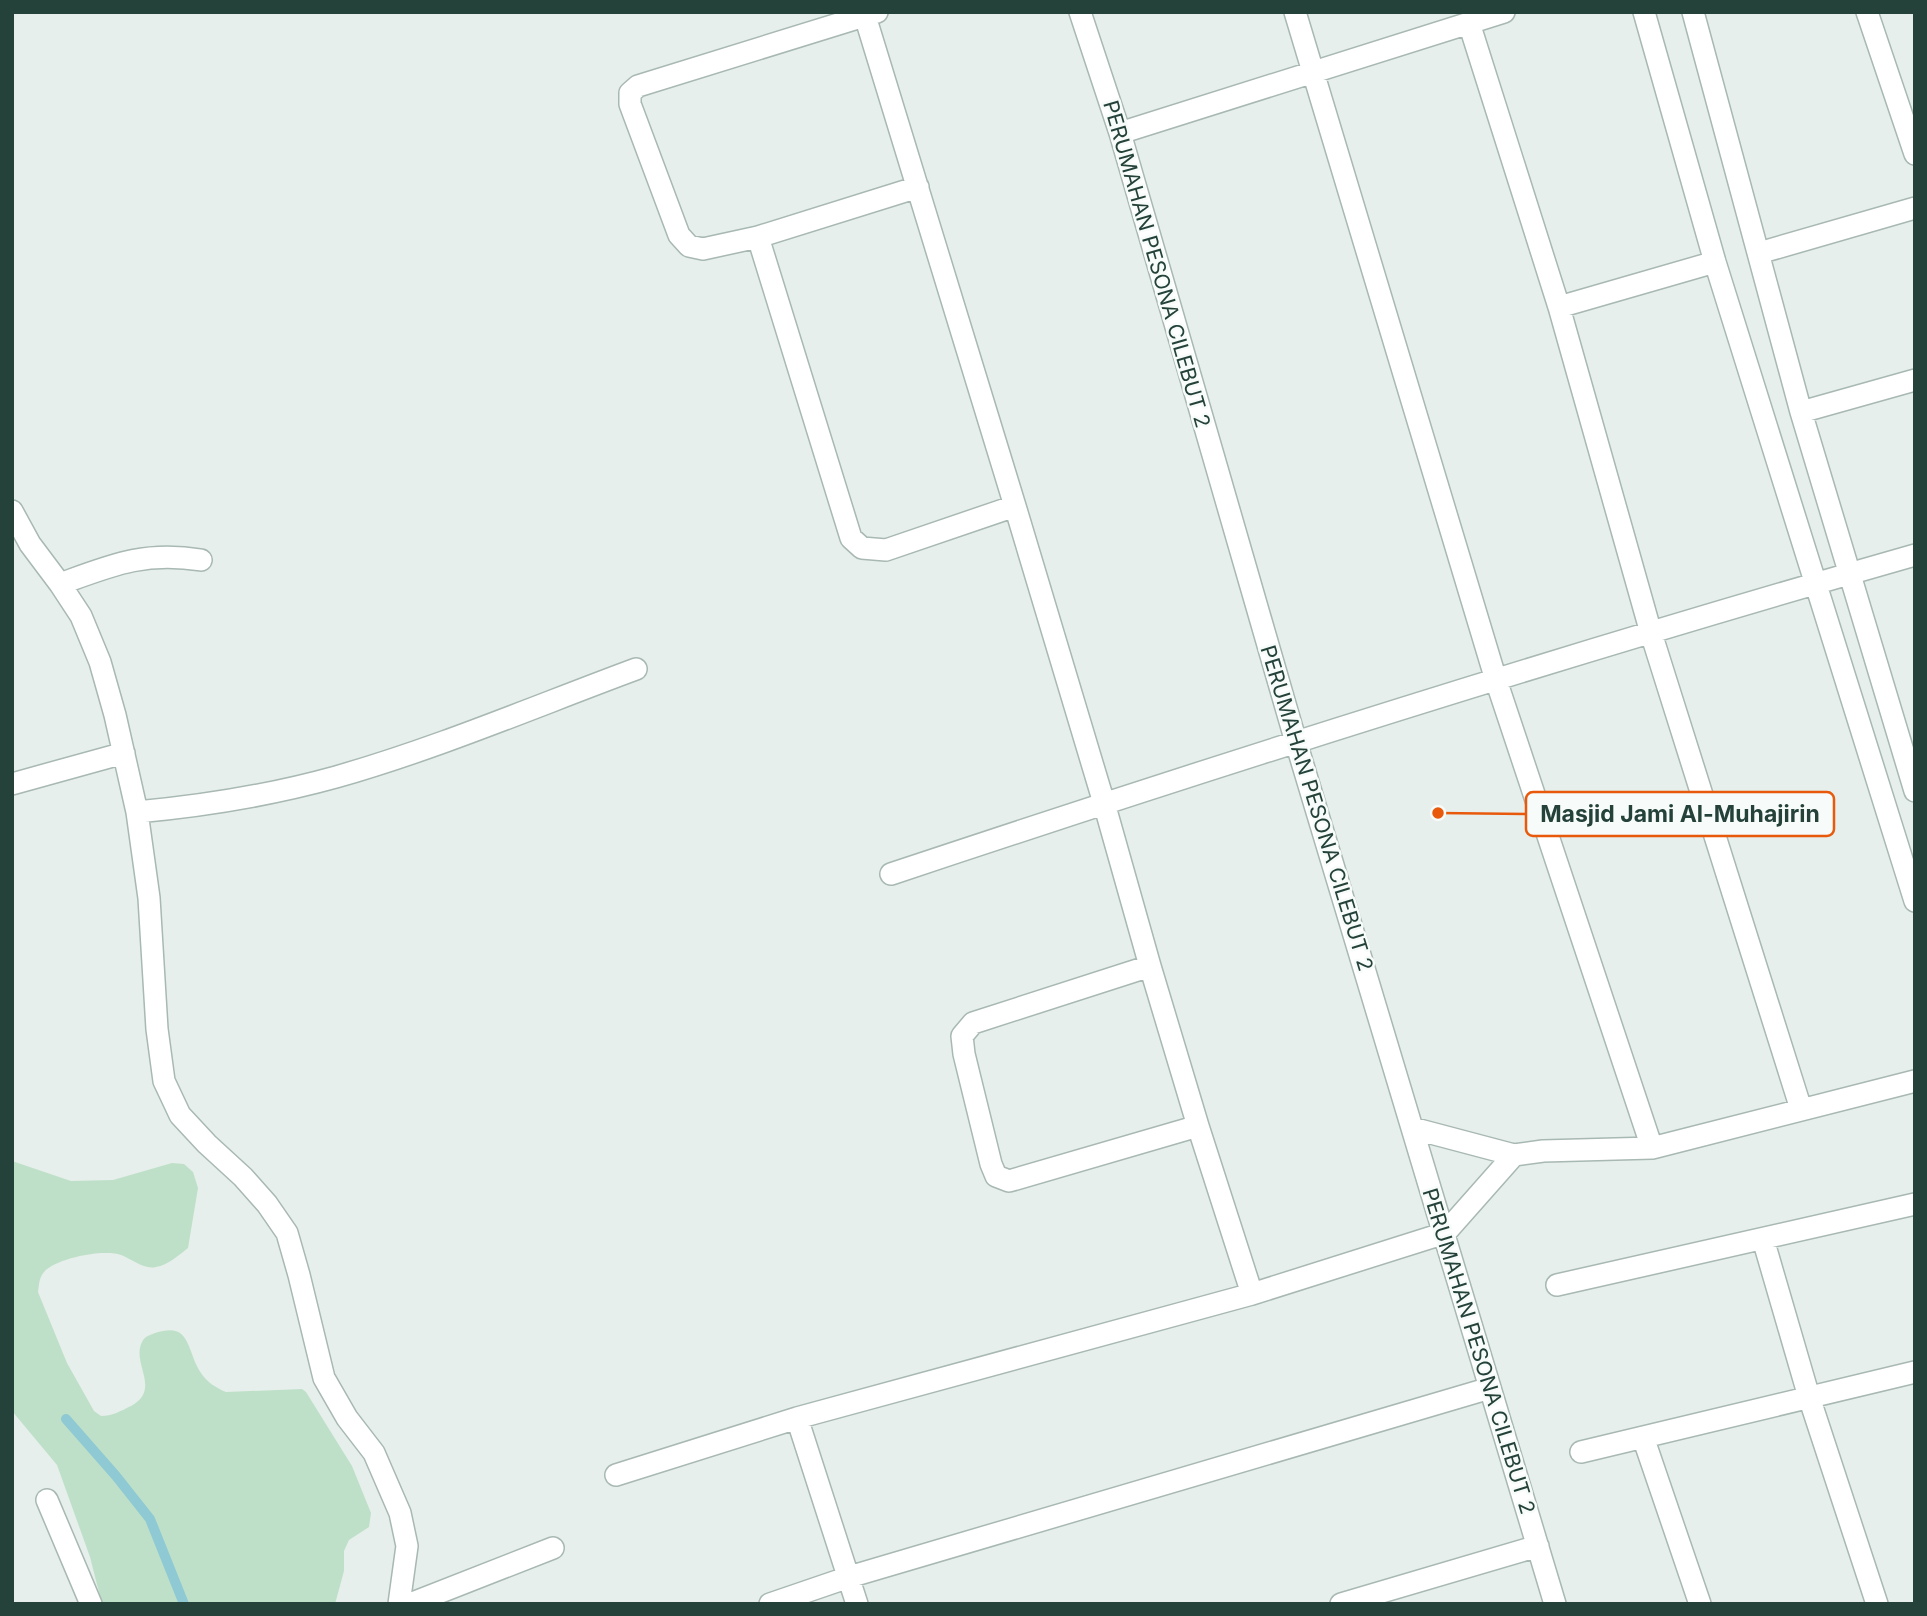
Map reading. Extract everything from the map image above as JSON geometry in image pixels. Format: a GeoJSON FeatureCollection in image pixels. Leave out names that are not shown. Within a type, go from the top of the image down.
{"type":"FeatureCollection","features":[{"type":"Feature","properties":{"kind":"street","name":"PERUMAHAN PESONA CILEBUT 2"},"geometry":{"type":"LineString","coordinates":[[1080,12],[1120,132],[1296,742],[1555,1604]]}},
{"type":"Feature","properties":{"kind":"street"},"geometry":{"type":"LineString","coordinates":[[1295,12],[1496,680],[1652,1148]]}},
{"type":"Feature","properties":{"kind":"street"},"geometry":{"type":"LineString","coordinates":[[1120,132],[1504,12]]}},
{"type":"Feature","properties":{"kind":"street"},"geometry":{"type":"LineString","coordinates":[[1644,12],[1715,262],[1915,901]]}},
{"type":"Feature","properties":{"kind":"street"},"geometry":{"type":"LineString","coordinates":[[1693,12],[1801,412],[1849,574],[1908,741],[1915,791]]}},
{"type":"Feature","properties":{"kind":"street"},"geometry":{"type":"LineString","coordinates":[[1867,12],[1915,154]]}},
{"type":"Feature","properties":{"kind":"street"},"geometry":{"type":"LineString","coordinates":[[918,187],[758,237],[703,249],[689,246],[679,235],[631,104],[630,93],[638,86],[871,14],[918,187],[1104,803],[1198,1126],[1252,1294]]}},
{"type":"Feature","properties":{"kind":"street"},"geometry":{"type":"LineString","coordinates":[[1469,23],[1559,307],[1651,633],[1801,1109]]}},
{"type":"Feature","properties":{"kind":"street"},"geometry":{"type":"LineString","coordinates":[[1759,253],[1915,208]]}},
{"type":"Feature","properties":{"kind":"street"},"geometry":{"type":"LineString","coordinates":[[758,237],[851,538],[862,548],[886,550],[1015,506]]}},
{"type":"Feature","properties":{"kind":"street"},"geometry":{"type":"LineString","coordinates":[[1559,307],[1715,262]]}},
{"type":"Feature","properties":{"kind":"street"},"geometry":{"type":"LineString","coordinates":[[1801,412],[1915,380]]}},
{"type":"Feature","properties":{"kind":"street"},"geometry":{"type":"LineString","coordinates":[[12,511],[30,544],[81,616],[100,662],[137,813],[149,898],[157,1029],[164,1081],[180,1115],[243,1177],[267,1204],[287,1233],[324,1378],[347,1418],[374,1453],[400,1513],[407,1546],[399,1604]]}},
{"type":"Feature","properties":{"kind":"street"},"geometry":{"type":"LineString","coordinates":[[891,874],[1296,742],[1915,555]]}},
{"type":"Feature","properties":{"kind":"street"},"geometry":{"type":"LineString","coordinates":[[60,584],[134,559],[178,556],[201,560]]}},
{"type":"Feature","properties":{"kind":"street"},"geometry":{"type":"LineString","coordinates":[[137,813],[212,803],[337,776],[438,743],[636,669]]}},
{"type":"Feature","properties":{"kind":"street"},"geometry":{"type":"LineString","coordinates":[[12,784],[124,753]]}},
{"type":"Feature","properties":{"kind":"street"},"geometry":{"type":"LineString","coordinates":[[1150,966],[973,1023],[962,1035],[964,1054],[991,1164],[996,1176],[1009,1181],[1198,1126]]}},
{"type":"Feature","properties":{"kind":"street"},"geometry":{"type":"LineString","coordinates":[[1412,1128],[1514,1155],[1543,1151],[1652,1148],[1915,1081]]}},
{"type":"Feature","properties":{"kind":"street"},"geometry":{"type":"LineString","coordinates":[[616,1475],[797,1418],[1252,1294],[1445,1233],[1514,1155]]}},
{"type":"Feature","properties":{"kind":"street"},"geometry":{"type":"LineString","coordinates":[[1557,1285],[1915,1205]]}},
{"type":"Feature","properties":{"kind":"street"},"geometry":{"type":"LineString","coordinates":[[1763,1239],[1809,1397],[1877,1604]]}},
{"type":"Feature","properties":{"kind":"street"},"geometry":{"type":"LineString","coordinates":[[1581,1452],[1915,1372]]}},
{"type":"Feature","properties":{"kind":"street"},"geometry":{"type":"LineString","coordinates":[[770,1604],[849,1577],[1490,1388]]}},
{"type":"Feature","properties":{"kind":"street"},"geometry":{"type":"LineString","coordinates":[[797,1418],[857,1604]]}},
{"type":"Feature","properties":{"kind":"street"},"geometry":{"type":"LineString","coordinates":[[1643,1437],[1700,1604]]}},
{"type":"Feature","properties":{"kind":"street"},"geometry":{"type":"LineString","coordinates":[[47,1500],[91,1604]]}},
{"type":"Feature","properties":{"kind":"street"},"geometry":{"type":"LineString","coordinates":[[1341,1604],[1538,1546]]}},
{"type":"Feature","properties":{"kind":"street"},"geometry":{"type":"LineString","coordinates":[[410,1604],[553,1548]]}},
{"type":"Feature","properties":{"kind":"green space"},"geometry":{"type":"Polygon","coordinates":[[[12,1161],[71,1181],[113,1180],[172,1163],[184,1164],[193,1172],[198,1188],[188,1248],[181,1254],[152,1268],[113,1253],[69,1259],[44,1272],[38,1292],[67,1363],[94,1411],[101,1416],[120,1411],[140,1399],[145,1384],[140,1359],[142,1342],[149,1335],[167,1330],[182,1335],[201,1373],[215,1387],[226,1392],[302,1389],[306,1392],[352,1466],[371,1513],[369,1527],[349,1540],[344,1551],[344,1571],[335,1604],[102,1604],[90,1557],[57,1465],[12,1411],[12,1161]]]}},
{"type":"Feature","properties":{"kind":"waterway"},"geometry":{"type":"LineString","coordinates":[[66,1419],[150,1519],[184,1604]]}},
{"type":"Feature","properties":{"kind":"place","name":"Masjid Jami Al-Muhajirin"},"geometry":{"type":"Point","coordinates":[1438,813]}}]}
